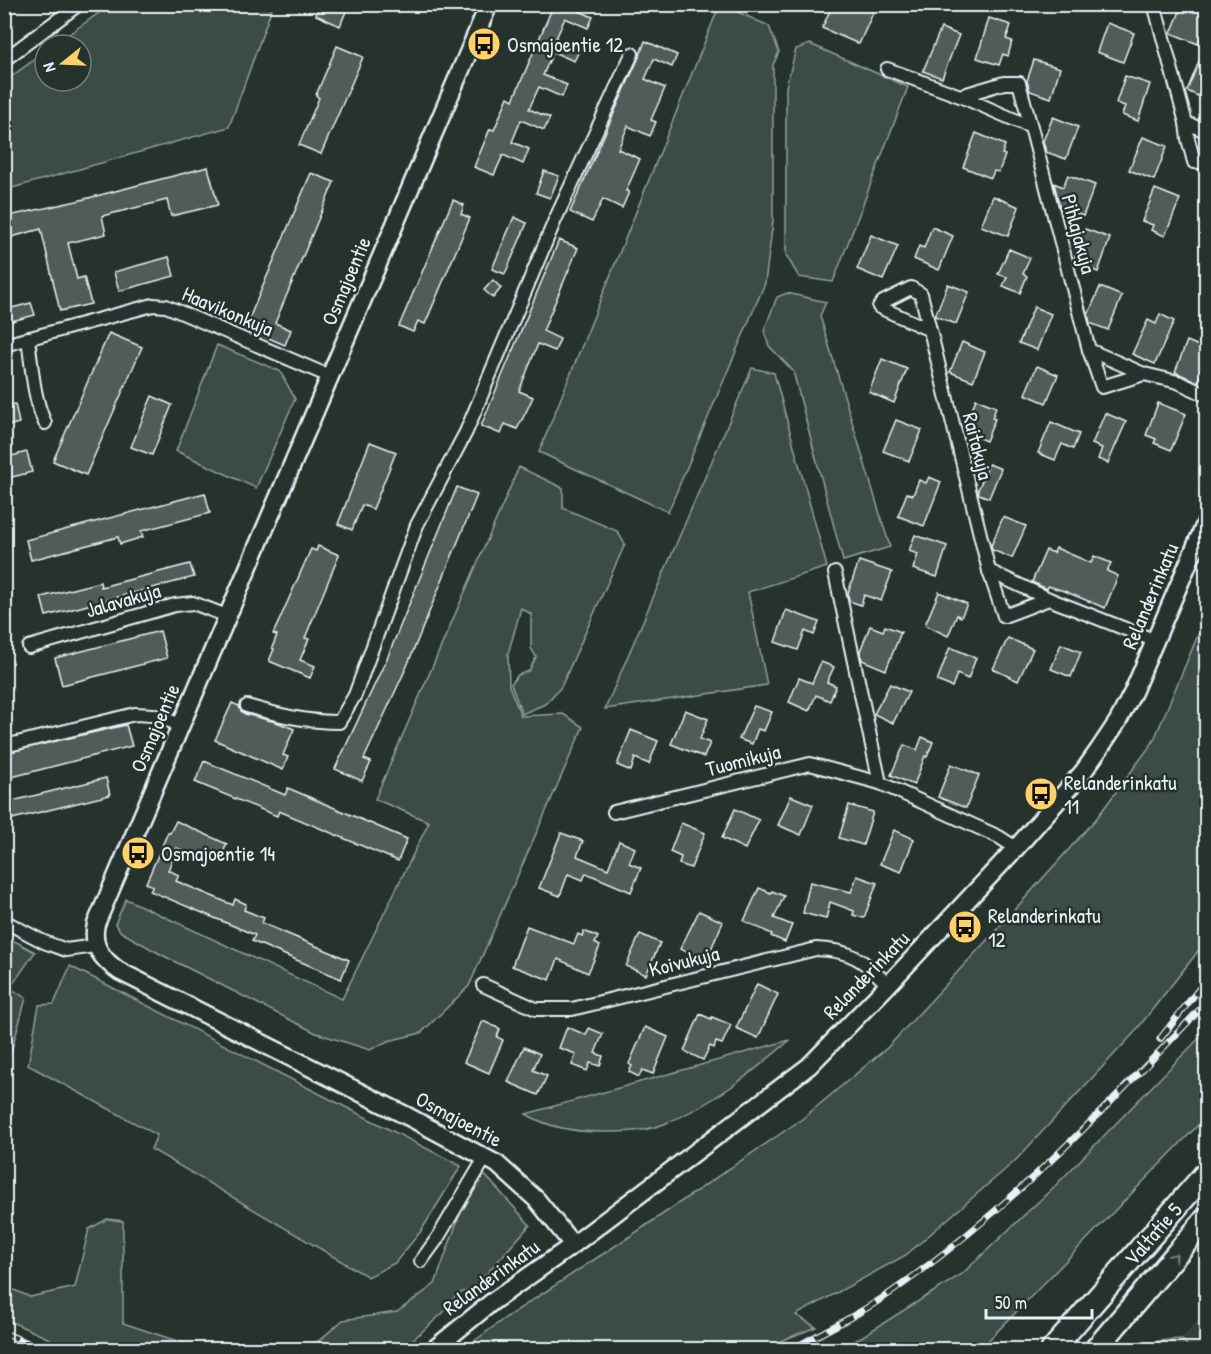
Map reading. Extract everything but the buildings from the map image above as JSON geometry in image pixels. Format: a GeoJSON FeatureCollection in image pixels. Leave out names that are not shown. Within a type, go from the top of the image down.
{"type":"FeatureCollection","features":[{"type":"Feature","properties":{"kind":"highway","name":"Valtatie 5"},"geometry":{"type":"LineString","coordinates":[[1052,1350],[1206,1173]]}},
{"type":"Feature","properties":{"kind":"highway","name":"Valtatie 5"},"geometry":{"type":"LineString","coordinates":[[1095,1350],[1206,1219]]}},
{"type":"Feature","properties":{"kind":"street"},"geometry":{"type":"LineString","coordinates":[[4,60],[79,4]]}},
{"type":"Feature","properties":{"kind":"street","name":"Osmajoentie"},"geometry":{"type":"LineString","coordinates":[[489,4],[93,934],[95,946],[108,963],[119,971],[409,1117],[497,1164],[537,1200],[573,1245]]}},
{"type":"Feature","properties":{"kind":"street"},"geometry":{"type":"LineString","coordinates":[[1154,4],[1186,123],[1194,162],[1206,162]]}},
{"type":"Feature","properties":{"kind":"street"},"geometry":{"type":"LineString","coordinates":[[247,706],[287,718],[339,722],[355,695],[417,525],[466,432],[555,220],[632,54]]}},
{"type":"Feature","properties":{"kind":"street"},"geometry":{"type":"LineString","coordinates":[[886,69],[960,96],[1031,127]]}},
{"type":"Feature","properties":{"kind":"street","name":"Pihlajakuja"},"geometry":{"type":"LineString","coordinates":[[960,96],[1004,83],[1019,83],[1089,350],[1102,387],[1144,374]]}},
{"type":"Feature","properties":{"kind":"street"},"geometry":{"type":"LineString","coordinates":[[1186,123],[1206,131]]}},
{"type":"Feature","properties":{"kind":"street","name":"Haavikonkuja"},"geometry":{"type":"LineString","coordinates":[[4,345],[153,305],[166,306],[329,376]]}},
{"type":"Feature","properties":{"kind":"street","name":"Raitakuja"},"geometry":{"type":"LineString","coordinates":[[930,330],[989,571],[1004,616],[1049,599]]}},
{"type":"Feature","properties":{"kind":"street"},"geometry":{"type":"LineString","coordinates":[[28,338],[34,386],[45,423]]}},
{"type":"Feature","properties":{"kind":"street"},"geometry":{"type":"LineString","coordinates":[[1089,350],[1144,374],[1178,382],[1206,395]]}},
{"type":"Feature","properties":{"kind":"street"},"geometry":{"type":"LineString","coordinates":[[466,432],[468,448]]}},
{"type":"Feature","properties":{"kind":"street","name":"Relanderinkatu"},"geometry":{"type":"LineString","coordinates":[[433,1350],[492,1302],[573,1245],[809,1066],[1016,848],[1083,772],[1128,702],[1206,522]]}},
{"type":"Feature","properties":{"kind":"street"},"geometry":{"type":"LineString","coordinates":[[989,571],[1049,599],[1156,641]]}},
{"type":"Feature","properties":{"kind":"street"},"geometry":{"type":"LineString","coordinates":[[835,573],[880,783]]}},
{"type":"Feature","properties":{"kind":"street","name":"Jalavakuja"},"geometry":{"type":"LineString","coordinates":[[29,647],[175,605],[193,603],[227,616]]}},
{"type":"Feature","properties":{"kind":"street"},"geometry":{"type":"LineString","coordinates":[[13,744],[135,714],[153,715],[181,725]]}},
{"type":"Feature","properties":{"kind":"street","name":"Tuomikuja"},"geometry":{"type":"LineString","coordinates":[[614,812],[810,764],[880,783],[999,837],[1016,848]]}},
{"type":"Feature","properties":{"kind":"street"},"geometry":{"type":"LineString","coordinates":[[4,921],[44,942],[66,950],[95,946]]}},
{"type":"Feature","properties":{"kind":"street","name":"Koivukuja"},"geometry":{"type":"LineString","coordinates":[[483,985],[536,1009],[572,1009],[816,949],[836,950],[851,955],[864,963],[888,985]]}},
{"type":"Feature","properties":{"kind":"street"},"geometry":{"type":"LineString","coordinates":[[421,1261],[437,1239],[485,1158]]}},
{"type":"Feature","properties":{"kind":"shaded area"},"geometry":{"type":"Polygon","coordinates":[[[720,4],[769,26],[779,52],[773,65],[773,221],[765,283],[668,512],[539,452],[720,4]]]}},
{"type":"Feature","properties":{"kind":"shaded area"},"geometry":{"type":"Polygon","coordinates":[[[110,5],[273,5],[229,127],[5,190],[5,81],[33,61],[33,93],[93,93],[93,33],[71,33],[110,5]]]}},
{"type":"Feature","properties":{"kind":"shaded area"},"geometry":{"type":"Polygon","coordinates":[[[810,44],[908,87],[833,282],[799,277],[786,255],[786,87],[796,49],[810,44]]]}},
{"type":"Feature","properties":{"kind":"shaded area"},"geometry":{"type":"Polygon","coordinates":[[[787,293],[826,302],[820,316],[890,547],[843,561],[793,371],[769,346],[764,331],[777,297],[787,293]]]}},
{"type":"Feature","properties":{"kind":"shaded area"},"geometry":{"type":"Polygon","coordinates":[[[217,345],[280,371],[295,399],[256,488],[176,451],[217,345]]]}},
{"type":"Feature","properties":{"kind":"shaded area"},"geometry":{"type":"Polygon","coordinates":[[[752,368],[774,373],[827,567],[748,592],[767,685],[605,709],[752,368]]]}},
{"type":"Feature","properties":{"kind":"shaded area"},"geometry":{"type":"Polygon","coordinates":[[[519,467],[563,488],[563,508],[617,531],[625,544],[561,687],[545,704],[522,714],[511,684],[518,675],[529,671],[536,657],[531,648],[531,614],[521,608],[508,654],[509,686],[521,716],[563,714],[583,727],[469,986],[421,1033],[388,1041],[370,1050],[316,1033],[121,932],[115,924],[126,899],[342,999],[429,822],[375,799],[519,467]]]}},
{"type":"Feature","properties":{"kind":"shaded area"},"geometry":{"type":"Polygon","coordinates":[[[1206,616],[1206,939],[1134,1033],[1015,1161],[906,1255],[796,1315],[816,1327],[760,1349],[464,1349],[505,1318],[802,1119],[888,1047],[1096,819],[1153,742],[1206,616]]]}},
{"type":"Feature","properties":{"kind":"shaded area"},"geometry":{"type":"Polygon","coordinates":[[[5,936],[35,952],[10,988],[26,998],[5,1074],[5,936]]]}},
{"type":"Feature","properties":{"kind":"shaded area"},"geometry":{"type":"Polygon","coordinates":[[[70,966],[461,1166],[421,1231],[395,1263],[368,1277],[151,1149],[157,1135],[28,1065],[39,1005],[54,1004],[70,966]]]}},
{"type":"Feature","properties":{"kind":"shaded area"},"geometry":{"type":"Polygon","coordinates":[[[1206,1031],[1206,1117],[980,1349],[842,1349],[962,1274],[1055,1186],[1206,1031]]]}},
{"type":"Feature","properties":{"kind":"shaded area"},"geometry":{"type":"Polygon","coordinates":[[[790,1040],[715,1098],[657,1127],[625,1132],[581,1131],[553,1126],[526,1114],[790,1040]]]}},
{"type":"Feature","properties":{"kind":"shaded area"},"geometry":{"type":"Polygon","coordinates":[[[484,1174],[530,1225],[473,1289],[457,1294],[443,1313],[402,1349],[308,1350],[343,1320],[397,1312],[435,1284],[471,1183],[484,1174]]]}},
{"type":"Feature","properties":{"kind":"shaded area"},"geometry":{"type":"Polygon","coordinates":[[[107,1219],[123,1221],[123,1323],[201,1349],[82,1349],[54,1341],[5,1319],[5,1286],[30,1297],[75,1287],[89,1229],[107,1219]]]}},
{"type":"Feature","properties":{"kind":"shaded area"},"geometry":{"type":"Polygon","coordinates":[[[1206,1312],[1206,1349],[1191,1349],[1181,1339],[1206,1312]]]}},
{"type":"Feature","properties":{"kind":"shaded area"},"geometry":{"type":"Polygon","coordinates":[[[1181,1339],[1191,1349],[1151,1349],[1158,1341],[1181,1339]]]}},
{"type":"Feature","properties":{"kind":"railway"},"geometry":{"type":"LineString","coordinates":[[1160,1039],[1206,980]]}},
{"type":"Feature","properties":{"kind":"railway"},"geometry":{"type":"LineString","coordinates":[[790,1350],[874,1304],[942,1255],[982,1222],[1060,1152],[1206,1003]]}},
{"type":"Feature","properties":{"kind":"railway"},"geometry":{"type":"LineString","coordinates":[[4,1333],[44,1350]]}},
{"type":"Feature","properties":{"kind":"place","name":"Osmajoentie 12"},"geometry":{"type":"Point","coordinates":[484,44]}},
{"type":"Feature","properties":{"kind":"place","name":"Relanderinkatu 11"},"geometry":{"type":"Point","coordinates":[1041,794]}},
{"type":"Feature","properties":{"kind":"place","name":"Osmajoentie 14"},"geometry":{"type":"Point","coordinates":[138,853]}},
{"type":"Feature","properties":{"kind":"place","name":"Relanderinkatu 12"},"geometry":{"type":"Point","coordinates":[965,927]}}]}
